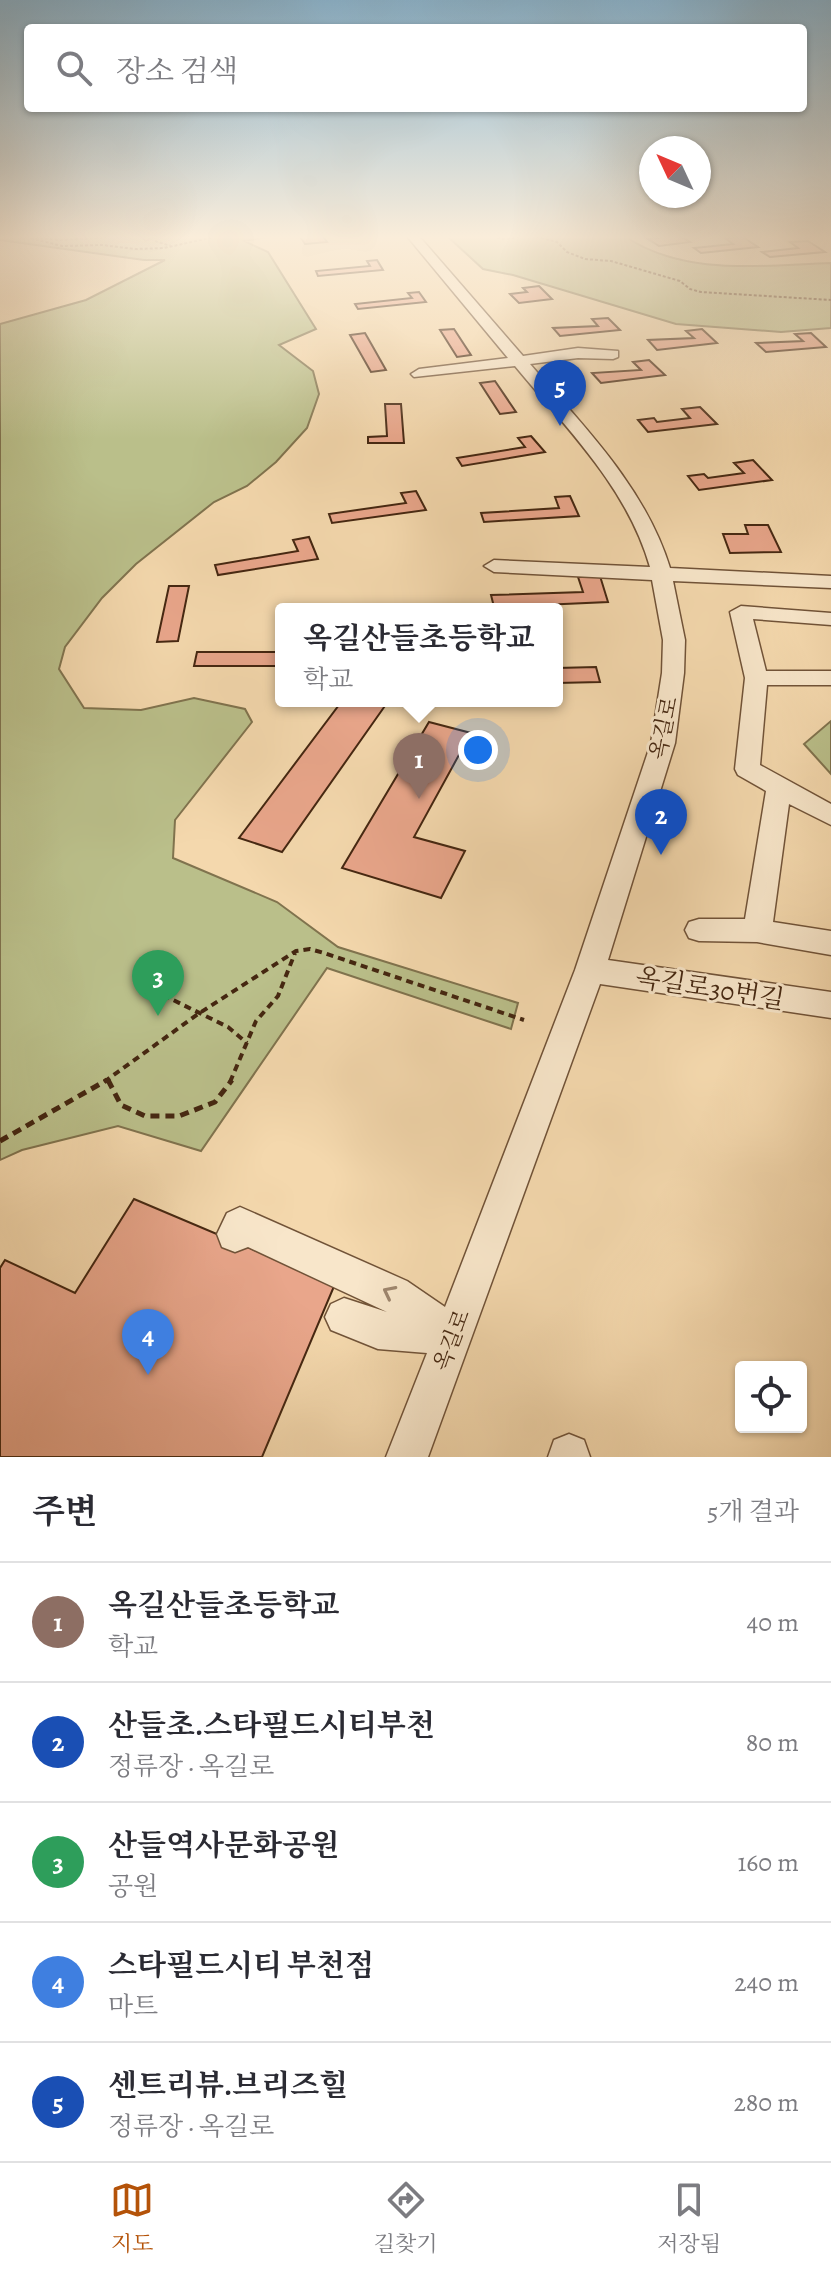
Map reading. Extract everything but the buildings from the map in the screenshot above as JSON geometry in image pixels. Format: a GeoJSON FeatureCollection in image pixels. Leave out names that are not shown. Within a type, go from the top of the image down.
{"type":"FeatureCollection","features":[{"type":"Feature","properties":{"kind":"street","name":"옥길로"},"geometry":{"type":"LineString","coordinates":[[407,1457],[590,970],[663,743],[669,710],[674,640],[651,538],[633,501],[470,303]]}},
{"type":"Feature","properties":{"kind":"street"},"geometry":{"type":"LineString","coordinates":[[407,374],[412,366],[438,363],[467,368],[586,352],[613,354]]}},
{"type":"Feature","properties":{"kind":"street"},"geometry":{"type":"LineString","coordinates":[[494,566],[831,582]]}},
{"type":"Feature","properties":{"kind":"street"},"geometry":{"type":"LineString","coordinates":[[831,619],[741,612],[756,678],[747,769],[831,816]]}},
{"type":"Feature","properties":{"kind":"street"},"geometry":{"type":"LineString","coordinates":[[756,678],[831,678]]}},
{"type":"Feature","properties":{"kind":"street"},"geometry":{"type":"LineString","coordinates":[[757,931],[779,788]]}},
{"type":"Feature","properties":{"kind":"street"},"geometry":{"type":"LineString","coordinates":[[699,930],[757,931],[831,943]]}},
{"type":"Feature","properties":{"kind":"street","name":"옥길로30번길"},"geometry":{"type":"LineString","coordinates":[[590,970],[831,1005]]}},
{"type":"Feature","properties":{"kind":"street"},"geometry":{"type":"LineString","coordinates":[[235,1234],[240,1225],[394,1294],[453,1336]]}},
{"type":"Feature","properties":{"kind":"street"},"geometry":{"type":"LineString","coordinates":[[344,1317],[378,1330],[453,1336]]}},
{"type":"Feature","properties":{"kind":"path"},"geometry":{"type":"LineString","coordinates":[[0,1141],[108,1080],[198,1014],[296,951],[310,949],[324,953],[524,1020]]}},
{"type":"Feature","properties":{"kind":"path"},"geometry":{"type":"LineString","coordinates":[[108,1080],[114,1096],[133,1113],[161,1117],[198,1111],[215,1102],[227,1089],[241,1064],[256,1021],[278,996],[296,951]]}},
{"type":"Feature","properties":{"kind":"path"},"geometry":{"type":"LineString","coordinates":[[163,995],[183,1010],[230,1026],[247,1043]]}},
{"type":"Feature","properties":{"kind":"green space"},"geometry":{"type":"Polygon","coordinates":[[[75,303],[300,303],[316,329],[279,345],[313,371],[319,394],[307,428],[276,462],[247,486],[214,502],[136,564],[102,598],[65,647],[59,669],[84,708],[141,710],[194,698],[245,709],[252,722],[175,820],[173,858],[277,902],[338,947],[518,1003],[511,1029],[327,968],[201,1151],[118,1126],[22,1150],[0,1160],[0,324],[75,303]]]}},
{"type":"Feature","properties":{"kind":"green space"},"geometry":{"type":"Polygon","coordinates":[[[606,303],[831,303],[831,328],[781,332],[676,324],[606,303]]]}},
{"type":"Feature","properties":{"kind":"green space"},"geometry":{"type":"Polygon","coordinates":[[[831,721],[831,774],[804,744],[831,721]]]}},
{"type":"Feature","properties":{"kind":"place","name":"센트리뷰.브리즈힐"},"geometry":{"type":"Point","coordinates":[560,426]}},
{"type":"Feature","properties":{"kind":"place","name":"옥길산들초등학교"},"geometry":{"type":"Point","coordinates":[419,799]}},
{"type":"Feature","properties":{"kind":"place","name":"산들초.스타필드시티부천"},"geometry":{"type":"Point","coordinates":[661,855]}},
{"type":"Feature","properties":{"kind":"place","name":"산들역사문화공원"},"geometry":{"type":"Point","coordinates":[158,1016]}},
{"type":"Feature","properties":{"kind":"place","name":"스타필드시티 부천점"},"geometry":{"type":"Point","coordinates":[148,1375]}}]}
